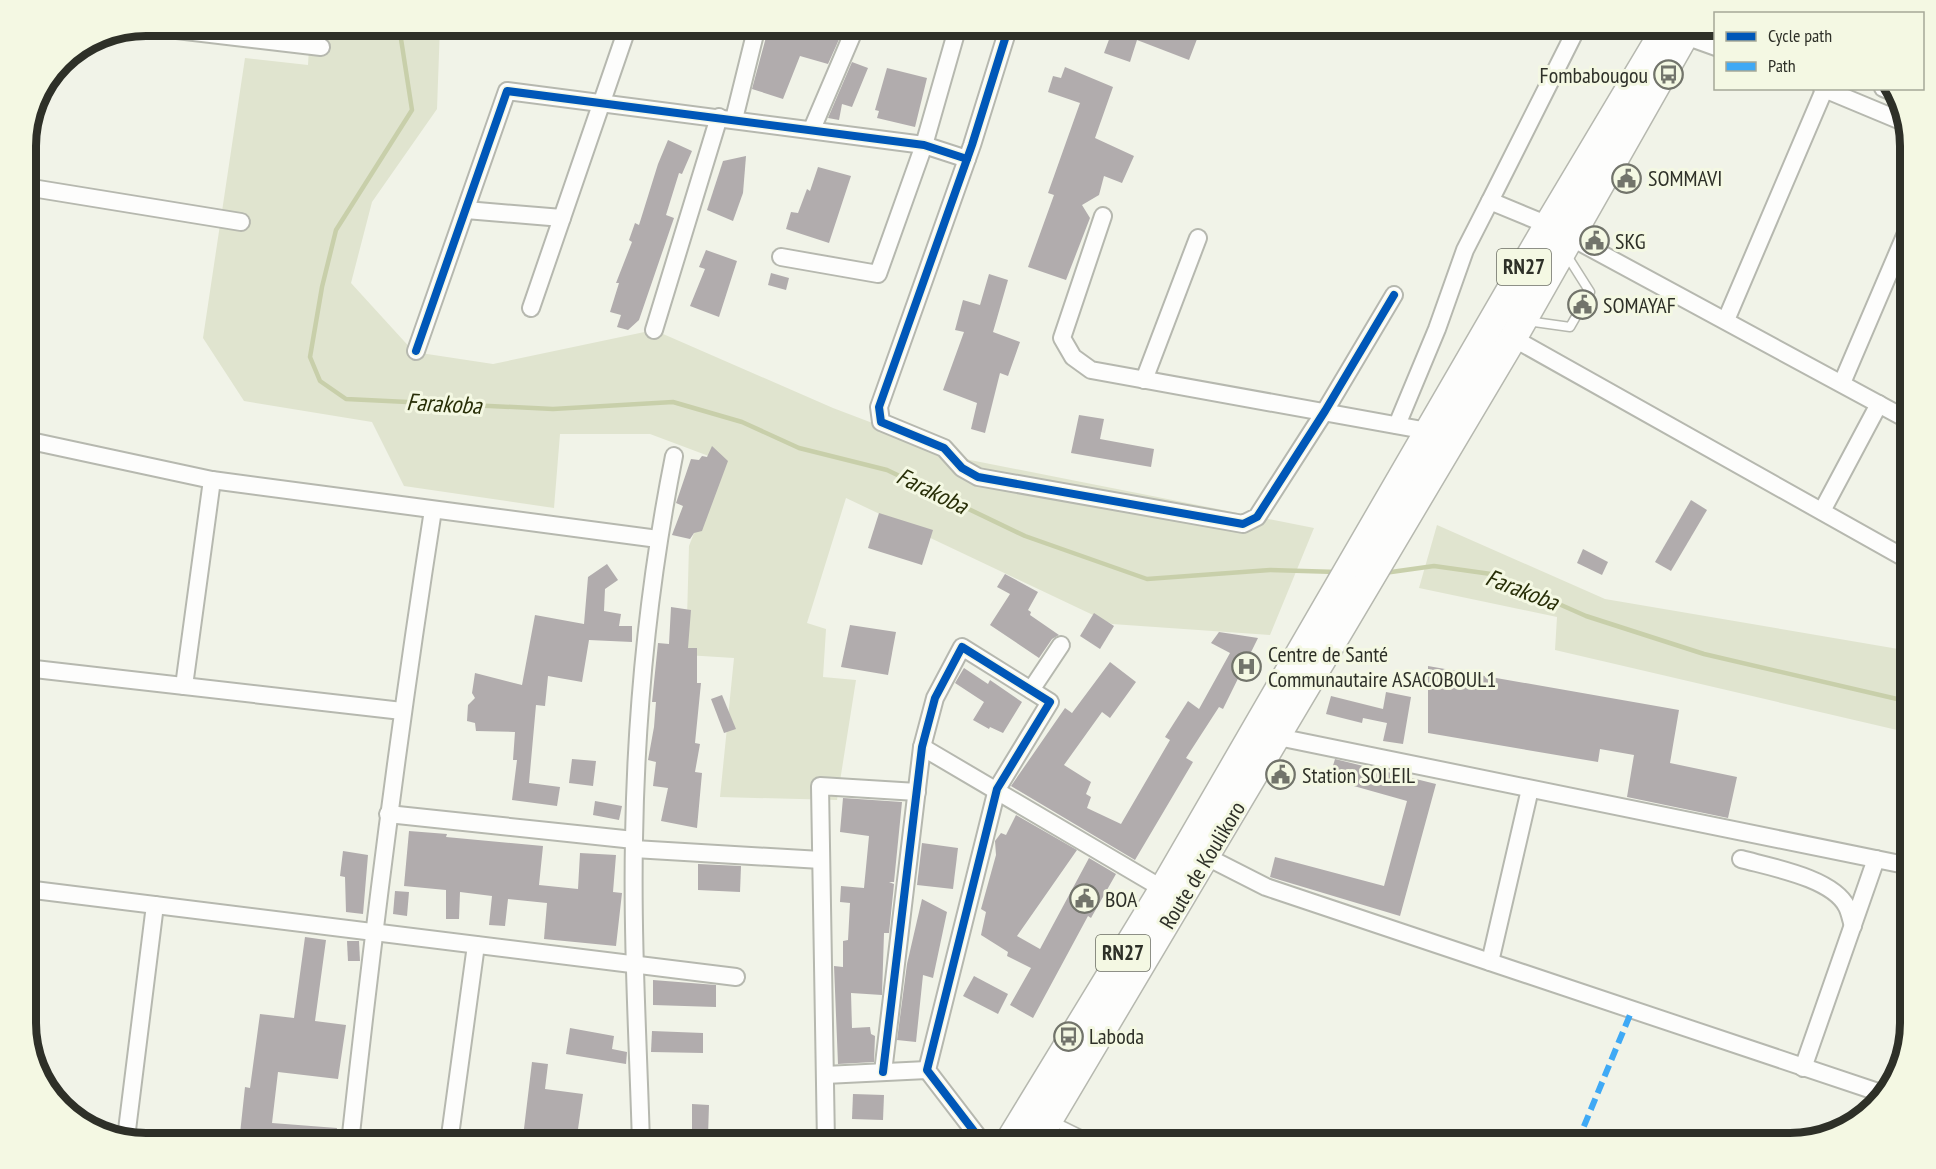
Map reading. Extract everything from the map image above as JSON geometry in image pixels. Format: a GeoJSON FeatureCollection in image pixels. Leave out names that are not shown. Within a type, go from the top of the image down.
{"type":"FeatureCollection","features":[{"type":"Feature","properties":{"kind":"main road","name":"RN27"},"geometry":{"type":"LineString","coordinates":[[1247,766],[1396,512],[1518,329],[1560,237],[1669,36]]}},
{"type":"Feature","properties":{"kind":"main road","name":"RN27"},"geometry":{"type":"LineString","coordinates":[[1396,512],[1428,431],[1560,237]]}},
{"type":"Feature","properties":{"kind":"main road","name":"Route de Koulikoro"},"geometry":{"type":"LineString","coordinates":[[1042,1133],[1207,856],[1247,766]]}},
{"type":"Feature","properties":{"kind":"main road","name":"Route de Koulikoro"},"geometry":{"type":"LineString","coordinates":[[1014,1133],[1163,889],[1247,766]]}},
{"type":"Feature","properties":{"kind":"street"},"geometry":{"type":"LineString","coordinates":[[228,36],[321,47]]}},
{"type":"Feature","properties":{"kind":"street"},"geometry":{"type":"LineString","coordinates":[[531,308],[625,36]]}},
{"type":"Feature","properties":{"kind":"street"},"geometry":{"type":"LineString","coordinates":[[654,330],[754,36]]}},
{"type":"Feature","properties":{"kind":"street"},"geometry":{"type":"LineString","coordinates":[[812,129],[852,36]]}},
{"type":"Feature","properties":{"kind":"street"},"geometry":{"type":"LineString","coordinates":[[782,257],[878,274],[924,145],[955,36]]}},
{"type":"Feature","properties":{"kind":"street"},"geometry":{"type":"LineString","coordinates":[[1007,36],[967,159],[879,407],[880,422],[944,448],[962,468],[978,477],[1243,524],[1257,517],[1325,411],[1394,295]]}},
{"type":"Feature","properties":{"kind":"street"},"geometry":{"type":"LineString","coordinates":[[1397,425],[1437,329],[1465,250],[1573,36]]}},
{"type":"Feature","properties":{"kind":"street"},"geometry":{"type":"LineString","coordinates":[[1691,36],[1714,46]]}},
{"type":"Feature","properties":{"kind":"street"},"geometry":{"type":"LineString","coordinates":[[1726,320],[1824,90]]}},
{"type":"Feature","properties":{"kind":"street"},"geometry":{"type":"LineString","coordinates":[[1826,90],[1897,119]]}},
{"type":"Feature","properties":{"kind":"street"},"geometry":{"type":"LineString","coordinates":[[416,351],[507,91],[924,145],[967,159]]}},
{"type":"Feature","properties":{"kind":"street"},"geometry":{"type":"LineString","coordinates":[[36,189],[241,222]]}},
{"type":"Feature","properties":{"kind":"street"},"geometry":{"type":"LineString","coordinates":[[1490,201],[1726,320],[1900,415]]}},
{"type":"Feature","properties":{"kind":"street"},"geometry":{"type":"LineString","coordinates":[[466,210],[562,218]]}},
{"type":"Feature","properties":{"kind":"street"},"geometry":{"type":"LineString","coordinates":[[1103,216],[1062,338],[1073,357],[1091,370],[1428,431]]}},
{"type":"Feature","properties":{"kind":"street"},"geometry":{"type":"LineString","coordinates":[[1144,380],[1198,238]]}},
{"type":"Feature","properties":{"kind":"street"},"geometry":{"type":"LineString","coordinates":[[1842,383],[1900,247]]}},
{"type":"Feature","properties":{"kind":"street"},"geometry":{"type":"LineString","coordinates":[[1518,329],[1822,512],[1900,555]]}},
{"type":"Feature","properties":{"kind":"street"},"geometry":{"type":"LineString","coordinates":[[1822,512],[1880,404]]}},
{"type":"Feature","properties":{"kind":"street"},"geometry":{"type":"LineString","coordinates":[[36,442],[212,480],[658,539]]}},
{"type":"Feature","properties":{"kind":"street"},"geometry":{"type":"LineString","coordinates":[[641,1133],[634,845],[643,687],[658,539],[674,456]]}},
{"type":"Feature","properties":{"kind":"street"},"geometry":{"type":"LineString","coordinates":[[184,686],[212,480]]}},
{"type":"Feature","properties":{"kind":"street"},"geometry":{"type":"LineString","coordinates":[[351,1133],[388,814],[433,510]]}},
{"type":"Feature","properties":{"kind":"street"},"geometry":{"type":"LineString","coordinates":[[1031,690],[1061,645]]}},
{"type":"Feature","properties":{"kind":"street"},"geometry":{"type":"LineString","coordinates":[[882,1072],[922,747],[935,698],[962,647],[1050,702],[997,789],[927,1070]]}},
{"type":"Feature","properties":{"kind":"street"},"geometry":{"type":"LineString","coordinates":[[36,669],[402,711]]}},
{"type":"Feature","properties":{"kind":"street"},"geometry":{"type":"LineString","coordinates":[[1267,731],[1530,789],[1900,864]]}},
{"type":"Feature","properties":{"kind":"street"},"geometry":{"type":"LineString","coordinates":[[922,747],[997,789],[1163,889]]}},
{"type":"Feature","properties":{"kind":"street"},"geometry":{"type":"LineString","coordinates":[[826,1133],[820,786],[917,792]]}},
{"type":"Feature","properties":{"kind":"street"},"geometry":{"type":"LineString","coordinates":[[1490,962],[1530,789]]}},
{"type":"Feature","properties":{"kind":"street"},"geometry":{"type":"LineString","coordinates":[[388,814],[634,845],[821,860]]}},
{"type":"Feature","properties":{"kind":"street"},"geometry":{"type":"LineString","coordinates":[[1207,856],[1266,887],[1876,1091]]}},
{"type":"Feature","properties":{"kind":"street"},"geometry":{"type":"LineString","coordinates":[[1741,859],[1814,880],[1834,892],[1847,906],[1852,926]]}},
{"type":"Feature","properties":{"kind":"street"},"geometry":{"type":"LineString","coordinates":[[1803,1068],[1876,859]]}},
{"type":"Feature","properties":{"kind":"street"},"geometry":{"type":"LineString","coordinates":[[36,890],[736,977]]}},
{"type":"Feature","properties":{"kind":"street"},"geometry":{"type":"LineString","coordinates":[[127,1131],[155,905]]}},
{"type":"Feature","properties":{"kind":"street"},"geometry":{"type":"LineString","coordinates":[[450,1133],[476,945]]}},
{"type":"Feature","properties":{"kind":"street"},"geometry":{"type":"LineString","coordinates":[[825,1075],[927,1070]]}},
{"type":"Feature","properties":{"kind":"street"},"geometry":{"type":"LineString","coordinates":[[927,1070],[975,1133]]}},
{"type":"Feature","properties":{"kind":"lane"},"geometry":{"type":"LineString","coordinates":[[1518,329],[1570,327],[1589,297],[1589,287],[1560,237]]}},
{"type":"Feature","properties":{"kind":"lane"},"geometry":{"type":"LineString","coordinates":[[1050,1120],[1077,1133]]}},
{"type":"Feature","properties":{"kind":"green space"},"geometry":{"type":"Polygon","coordinates":[[[310,36],[440,36],[437,109],[372,202],[351,283],[414,352],[493,364],[654,330],[833,408],[970,460],[1314,528],[1270,635],[1112,624],[846,498],[807,623],[826,629],[823,677],[856,680],[837,800],[720,797],[734,658],[686,655],[689,546],[722,461],[650,434],[560,434],[554,508],[404,486],[372,422],[244,401],[203,338],[245,58],[308,65],[310,36]]]}},
{"type":"Feature","properties":{"kind":"green space"},"geometry":{"type":"Polygon","coordinates":[[[1437,525],[1605,599],[1900,649],[1900,731],[1555,650],[1557,617],[1419,588],[1437,525]]]}},
{"type":"Feature","properties":{"kind":"building"},"geometry":{"type":"Polygon","coordinates":[[[766,36],[841,36],[828,64],[800,56],[783,99],[752,89],[766,36]]]}},
{"type":"Feature","properties":{"kind":"building"},"geometry":{"type":"Polygon","coordinates":[[[1110,36],[1198,36],[1189,60],[1137,40],[1130,62],[1104,53],[1110,36]]]}},
{"type":"Feature","properties":{"kind":"building"},"geometry":{"type":"Polygon","coordinates":[[[852,62],[868,68],[852,107],[842,104],[839,120],[828,118],[852,62]]]}},
{"type":"Feature","properties":{"kind":"building"},"geometry":{"type":"Polygon","coordinates":[[[1065,67],[1113,87],[1095,138],[1134,156],[1122,183],[1104,176],[1099,195],[1082,205],[1090,218],[1066,280],[1028,267],[1054,195],[1048,193],[1080,103],[1048,92],[1053,76],[1061,78],[1065,67]]]}},
{"type":"Feature","properties":{"kind":"building"},"geometry":{"type":"Polygon","coordinates":[[[887,68],[927,78],[915,127],[877,118],[879,111],[875,110],[887,68]]]}},
{"type":"Feature","properties":{"kind":"building"},"geometry":{"type":"Polygon","coordinates":[[[668,140],[692,151],[682,174],[679,173],[666,215],[674,218],[639,320],[628,330],[617,327],[621,315],[610,312],[619,283],[616,283],[632,242],[629,240],[635,223],[639,225],[668,140]]]}},
{"type":"Feature","properties":{"kind":"building"},"geometry":{"type":"Polygon","coordinates":[[[746,156],[743,193],[733,221],[707,210],[723,161],[746,156]]]}},
{"type":"Feature","properties":{"kind":"building"},"geometry":{"type":"Polygon","coordinates":[[[818,167],[851,176],[829,243],[786,229],[791,212],[798,213],[807,189],[810,191],[818,167]]]}},
{"type":"Feature","properties":{"kind":"building"},"geometry":{"type":"Polygon","coordinates":[[[706,250],[737,261],[719,317],[690,306],[705,269],[699,267],[706,250]]]}},
{"type":"Feature","properties":{"kind":"building"},"geometry":{"type":"Polygon","coordinates":[[[771,273],[789,278],[786,290],[768,285],[771,273]]]}},
{"type":"Feature","properties":{"kind":"building"},"geometry":{"type":"Polygon","coordinates":[[[989,274],[1008,280],[993,332],[1020,342],[1008,376],[1000,373],[985,433],[971,429],[977,403],[943,390],[964,332],[955,330],[963,300],[980,305],[989,274]]]}},
{"type":"Feature","properties":{"kind":"building"},"geometry":{"type":"Polygon","coordinates":[[[1079,415],[1104,419],[1100,439],[1154,449],[1151,467],[1071,453],[1079,415]]]}},
{"type":"Feature","properties":{"kind":"building"},"geometry":{"type":"Polygon","coordinates":[[[712,446],[728,461],[702,531],[694,533],[690,539],[672,535],[683,506],[676,503],[691,459],[699,460],[702,456],[707,457],[712,446]]]}},
{"type":"Feature","properties":{"kind":"building"},"geometry":{"type":"Polygon","coordinates":[[[1691,500],[1707,510],[1671,571],[1655,562],[1691,500]]]}},
{"type":"Feature","properties":{"kind":"building"},"geometry":{"type":"Polygon","coordinates":[[[879,513],[933,530],[922,565],[868,548],[879,513]]]}},
{"type":"Feature","properties":{"kind":"building"},"geometry":{"type":"Polygon","coordinates":[[[1583,549],[1608,562],[1602,575],[1577,563],[1583,549]]]}},
{"type":"Feature","properties":{"kind":"building"},"geometry":{"type":"Polygon","coordinates":[[[607,564],[618,580],[605,589],[604,611],[621,614],[619,626],[632,626],[632,642],[589,640],[582,682],[548,676],[545,706],[536,705],[529,783],[560,787],[557,806],[512,800],[517,760],[513,760],[515,732],[476,731],[475,723],[467,721],[468,705],[475,698],[472,693],[475,673],[522,685],[535,615],[584,624],[588,577],[607,564]]]}},
{"type":"Feature","properties":{"kind":"building"},"geometry":{"type":"Polygon","coordinates":[[[1005,574],[1038,592],[1028,610],[1031,612],[1030,615],[1059,635],[1052,639],[1039,658],[990,625],[1010,594],[997,587],[1005,574]]]}},
{"type":"Feature","properties":{"kind":"building"},"geometry":{"type":"Polygon","coordinates":[[[671,607],[691,610],[688,648],[697,648],[697,683],[701,683],[695,743],[700,744],[695,772],[702,773],[697,828],[661,821],[668,788],[653,786],[656,762],[648,760],[654,727],[656,702],[652,702],[658,643],[669,644],[671,607]]]}},
{"type":"Feature","properties":{"kind":"building"},"geometry":{"type":"Polygon","coordinates":[[[1094,613],[1114,626],[1100,649],[1080,636],[1094,613]]]}},
{"type":"Feature","properties":{"kind":"building"},"geometry":{"type":"Polygon","coordinates":[[[850,625],[896,632],[888,675],[841,667],[850,625]]]}},
{"type":"Feature","properties":{"kind":"building"},"geometry":{"type":"Polygon","coordinates":[[[1219,632],[1258,638],[1223,709],[1219,707],[1186,758],[1193,762],[1135,860],[1011,786],[1065,708],[1072,713],[1110,662],[1136,682],[1110,718],[1102,712],[1064,765],[1091,782],[1086,794],[1091,797],[1087,808],[1121,824],[1170,740],[1165,737],[1188,701],[1199,709],[1230,653],[1211,643],[1219,632]]]}},
{"type":"Feature","properties":{"kind":"building"},"geometry":{"type":"Polygon","coordinates":[[[1428,666],[1679,710],[1670,763],[1737,777],[1728,818],[1627,797],[1634,755],[1600,749],[1598,762],[1428,733],[1428,666]]]}},
{"type":"Feature","properties":{"kind":"building"},"geometry":{"type":"Polygon","coordinates":[[[964,668],[988,684],[990,680],[1022,702],[1003,733],[990,727],[989,729],[973,720],[984,702],[955,683],[964,668]]]}},
{"type":"Feature","properties":{"kind":"building"},"geometry":{"type":"Polygon","coordinates":[[[1386,692],[1411,697],[1403,744],[1383,741],[1387,723],[1363,718],[1362,723],[1326,714],[1331,696],[1383,709],[1386,692]]]}},
{"type":"Feature","properties":{"kind":"building"},"geometry":{"type":"Polygon","coordinates":[[[722,695],[736,729],[724,733],[711,699],[722,695]]]}},
{"type":"Feature","properties":{"kind":"building"},"geometry":{"type":"Polygon","coordinates":[[[572,759],[596,761],[593,786],[569,783],[572,759]]]}},
{"type":"Feature","properties":{"kind":"building"},"geometry":{"type":"Polygon","coordinates":[[[1335,759],[1436,784],[1400,916],[1270,877],[1275,857],[1384,886],[1407,801],[1329,779],[1335,759]]]}},
{"type":"Feature","properties":{"kind":"building"},"geometry":{"type":"Polygon","coordinates":[[[843,798],[902,802],[894,882],[889,882],[894,884],[889,933],[884,933],[882,995],[851,993],[852,1028],[870,1027],[871,1034],[875,1036],[874,1062],[838,1064],[834,966],[843,967],[843,941],[848,940],[850,903],[840,902],[841,886],[864,888],[869,836],[840,832],[843,798]]]}},
{"type":"Feature","properties":{"kind":"building"},"geometry":{"type":"Polygon","coordinates":[[[595,801],[622,806],[619,820],[593,815],[595,801]]]}},
{"type":"Feature","properties":{"kind":"building"},"geometry":{"type":"Polygon","coordinates":[[[1016,815],[1077,850],[1017,936],[1040,949],[1089,858],[1116,874],[1091,918],[1088,916],[1033,1018],[1010,1005],[1031,968],[1007,956],[1008,952],[981,935],[986,912],[981,909],[996,855],[995,841],[1001,833],[1006,835],[1016,815]]]}},
{"type":"Feature","properties":{"kind":"building"},"geometry":{"type":"Polygon","coordinates":[[[409,831],[447,834],[446,837],[543,846],[539,885],[578,889],[580,853],[616,855],[613,892],[622,893],[616,946],[544,939],[547,903],[508,899],[505,926],[489,925],[492,896],[460,892],[459,919],[446,919],[446,890],[404,886],[409,831]]]}},
{"type":"Feature","properties":{"kind":"building"},"geometry":{"type":"Polygon","coordinates":[[[922,843],[958,848],[953,889],[917,885],[922,843]]]}},
{"type":"Feature","properties":{"kind":"building"},"geometry":{"type":"Polygon","coordinates":[[[343,851],[368,855],[363,914],[346,912],[345,877],[340,876],[343,851]]]}},
{"type":"Feature","properties":{"kind":"building"},"geometry":{"type":"Polygon","coordinates":[[[698,864],[741,866],[740,892],[698,890],[698,864]]]}},
{"type":"Feature","properties":{"kind":"building"},"geometry":{"type":"Polygon","coordinates":[[[395,891],[409,892],[407,916],[393,914],[395,891]]]}},
{"type":"Feature","properties":{"kind":"building"},"geometry":{"type":"Polygon","coordinates":[[[922,899],[947,912],[933,978],[923,975],[916,1042],[897,1040],[907,964],[922,899]]]}},
{"type":"Feature","properties":{"kind":"building"},"geometry":{"type":"Polygon","coordinates":[[[305,937],[326,940],[315,1021],[346,1025],[338,1079],[278,1072],[272,1123],[337,1128],[336,1133],[240,1133],[245,1087],[250,1088],[260,1014],[294,1018],[305,937]]]}},
{"type":"Feature","properties":{"kind":"building"},"geometry":{"type":"Polygon","coordinates":[[[347,941],[359,941],[360,961],[348,961],[347,941]]]}},
{"type":"Feature","properties":{"kind":"building"},"geometry":{"type":"Polygon","coordinates":[[[974,976],[1008,994],[998,1014],[963,996],[974,976]]]}},
{"type":"Feature","properties":{"kind":"building"},"geometry":{"type":"Polygon","coordinates":[[[653,980],[716,985],[716,1007],[653,1005],[653,980]]]}},
{"type":"Feature","properties":{"kind":"building"},"geometry":{"type":"Polygon","coordinates":[[[570,1028],[614,1036],[612,1049],[627,1052],[626,1064],[566,1054],[570,1028]]]}},
{"type":"Feature","properties":{"kind":"building"},"geometry":{"type":"Polygon","coordinates":[[[652,1031],[703,1033],[703,1053],[651,1052],[652,1031]]]}},
{"type":"Feature","properties":{"kind":"building"},"geometry":{"type":"Polygon","coordinates":[[[532,1062],[548,1064],[545,1089],[583,1094],[577,1133],[523,1133],[532,1062]]]}},
{"type":"Feature","properties":{"kind":"building"},"geometry":{"type":"Polygon","coordinates":[[[853,1094],[884,1095],[883,1120],[852,1119],[853,1094]]]}},
{"type":"Feature","properties":{"kind":"building"},"geometry":{"type":"Polygon","coordinates":[[[692,1104],[709,1105],[708,1133],[692,1133],[692,1104]]]}},
{"type":"Feature","properties":{"kind":"waterway","name":"Farakoba"},"geometry":{"type":"LineString","coordinates":[[401,36],[412,110],[336,230],[322,287],[310,357],[320,381],[346,399],[553,409],[673,402],[742,422],[799,448],[887,470],[1025,536],[1147,579],[1270,570],[1337,572]]}},
{"type":"Feature","properties":{"kind":"waterway","name":"Farakoba"},"geometry":{"type":"LineString","coordinates":[[1384,573],[1434,566],[1491,574],[1586,616],[1704,654],[1900,700]]}},
{"type":"Feature","properties":{"kind":"marked path"},"geometry":{"type":"LineString","coordinates":[[1581,1133],[1632,1010]]}},
{"type":"Feature","properties":{"kind":"cycle path"},"geometry":{"type":"LineString","coordinates":[[1006,36],[972,145],[879,407],[881,422],[944,448],[962,468],[978,477],[1243,524],[1257,517],[1325,411],[1394,295]]}},
{"type":"Feature","properties":{"kind":"cycle path"},"geometry":{"type":"LineString","coordinates":[[416,351],[507,91],[924,145],[967,159]]}},
{"type":"Feature","properties":{"kind":"cycle path"},"geometry":{"type":"LineString","coordinates":[[883,1072],[922,747],[935,698],[962,647],[1050,702],[997,789],[927,1070],[975,1133]]}},
{"type":"Feature","properties":{"kind":"place","name":"Fombabougou"},"geometry":{"type":"Point","coordinates":[1669,75]}},
{"type":"Feature","properties":{"kind":"place","name":"SOMMAVI"},"geometry":{"type":"Point","coordinates":[1627,178]}},
{"type":"Feature","properties":{"kind":"place","name":"SKG"},"geometry":{"type":"Point","coordinates":[1594,241]}},
{"type":"Feature","properties":{"kind":"place","name":"SOMAYAF"},"geometry":{"type":"Point","coordinates":[1582,305]}},
{"type":"Feature","properties":{"kind":"place","name":"Centre de Santé Communautaire ASACOBOUL1"},"geometry":{"type":"Point","coordinates":[1247,667]}},
{"type":"Feature","properties":{"kind":"place","name":"Station SOLEIL"},"geometry":{"type":"Point","coordinates":[1281,775]}},
{"type":"Feature","properties":{"kind":"place","name":"BOA"},"geometry":{"type":"Point","coordinates":[1084,899]}},
{"type":"Feature","properties":{"kind":"place","name":"Laboda"},"geometry":{"type":"Point","coordinates":[1068,1036]}}]}
